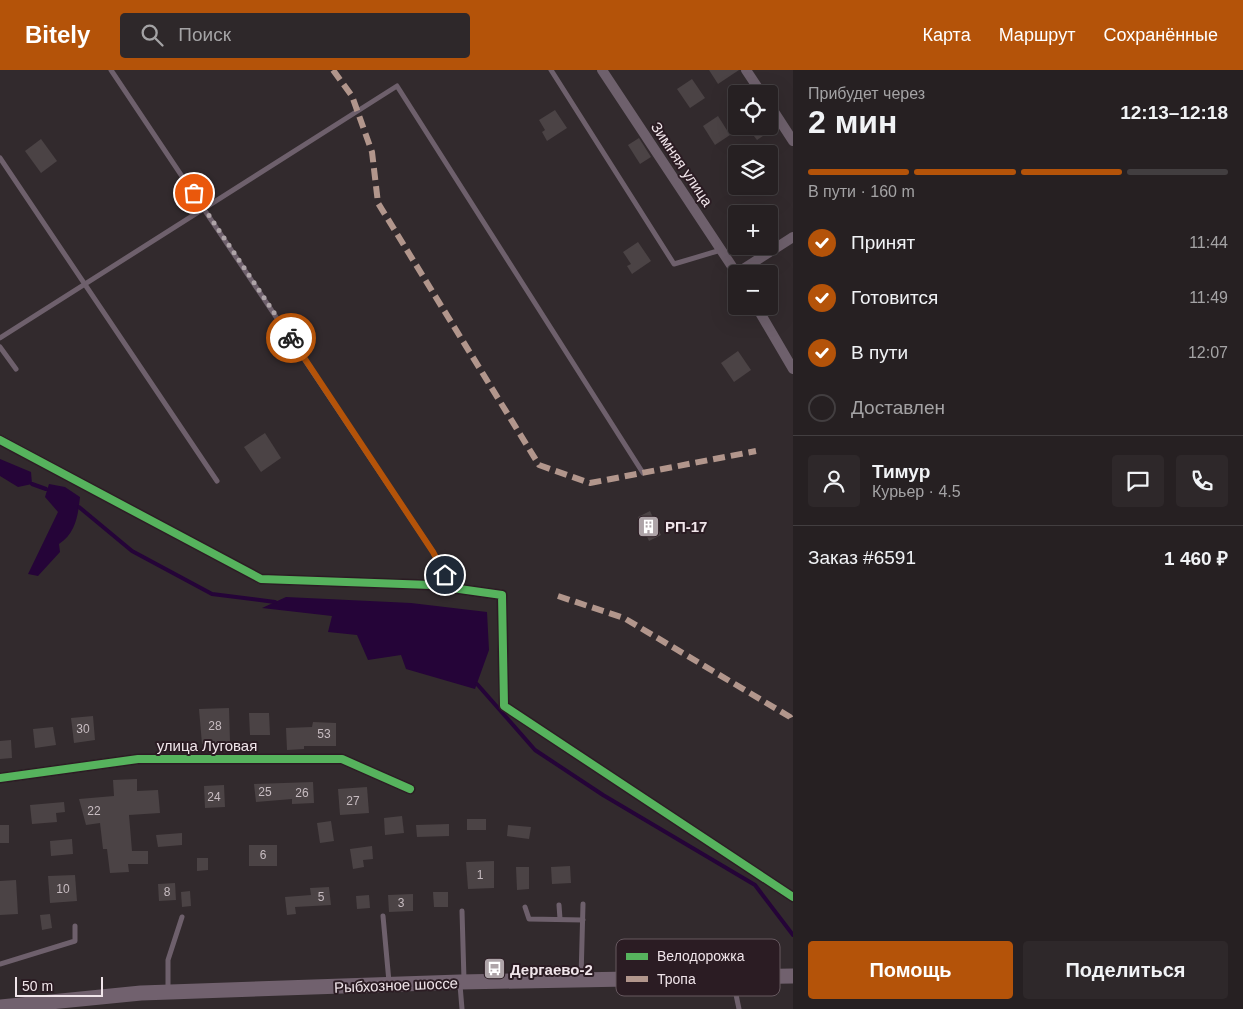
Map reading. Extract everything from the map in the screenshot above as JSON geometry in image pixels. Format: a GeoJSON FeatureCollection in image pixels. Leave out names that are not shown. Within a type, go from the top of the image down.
{"type":"FeatureCollection","features":[{"type":"Feature","properties":{"kind":"main road","name":"Рыбхозное шоссе"},"geometry":{"type":"LineString","coordinates":[[780,976],[793,976]]}},
{"type":"Feature","properties":{"kind":"main road","name":"Рыбхозное шоссе"},"geometry":{"type":"LineString","coordinates":[[0,1007],[168,992],[462,982],[616,980]]}},
{"type":"Feature","properties":{"kind":"street","name":"Зимняя улица"},"geometry":{"type":"LineString","coordinates":[[602,70],[731,265]]}},
{"type":"Feature","properties":{"kind":"street"},"geometry":{"type":"LineString","coordinates":[[746,70],[756,85]]}},
{"type":"Feature","properties":{"kind":"street"},"geometry":{"type":"LineString","coordinates":[[778,118],[793,141]]}},
{"type":"Feature","properties":{"kind":"street"},"geometry":{"type":"LineString","coordinates":[[751,265],[793,237]]}},
{"type":"Feature","properties":{"kind":"street"},"geometry":{"type":"LineString","coordinates":[[761,315],[793,369]]}},
{"type":"Feature","properties":{"kind":"street"},"geometry":{"type":"LineString","coordinates":[[0,440],[260,579],[431,585],[502,595],[504,706],[793,897]]}},
{"type":"Feature","properties":{"kind":"street","name":"улица Луговая"},"geometry":{"type":"LineString","coordinates":[[0,778],[138,759],[342,759],[410,789]]}},
{"type":"Feature","properties":{"kind":"lane"},"geometry":{"type":"LineString","coordinates":[[111,70],[433,552],[445,575]]}},
{"type":"Feature","properties":{"kind":"lane"},"geometry":{"type":"LineString","coordinates":[[551,70],[674,264],[721,250]]}},
{"type":"Feature","properties":{"kind":"lane"},"geometry":{"type":"LineString","coordinates":[[0,338],[397,86],[643,472]]}},
{"type":"Feature","properties":{"kind":"lane"},"geometry":{"type":"LineString","coordinates":[[0,158],[217,481]]}},
{"type":"Feature","properties":{"kind":"lane"},"geometry":{"type":"LineString","coordinates":[[0,347],[16,369]]}},
{"type":"Feature","properties":{"kind":"lane"},"geometry":{"type":"LineString","coordinates":[[581,980],[583,904]]}},
{"type":"Feature","properties":{"kind":"lane"},"geometry":{"type":"LineString","coordinates":[[559,905],[560,919]]}},
{"type":"Feature","properties":{"kind":"lane"},"geometry":{"type":"LineString","coordinates":[[525,907],[529,919],[583,920]]}},
{"type":"Feature","properties":{"kind":"lane"},"geometry":{"type":"LineString","coordinates":[[462,911],[462,1009]]}},
{"type":"Feature","properties":{"kind":"lane"},"geometry":{"type":"LineString","coordinates":[[383,916],[389,982]]}},
{"type":"Feature","properties":{"kind":"lane"},"geometry":{"type":"LineString","coordinates":[[168,992],[168,960],[182,917]]}},
{"type":"Feature","properties":{"kind":"lane"},"geometry":{"type":"LineString","coordinates":[[0,964],[75,941],[75,926]]}},
{"type":"Feature","properties":{"kind":"lane"},"geometry":{"type":"LineString","coordinates":[[735,996],[738,1009]]}},
{"type":"Feature","properties":{"kind":"shaded area"},"geometry":{"type":"Polygon","coordinates":[[[0,459],[31,472],[32,484],[18,487],[0,476],[0,459]]]}},
{"type":"Feature","properties":{"kind":"shaded area"},"geometry":{"type":"Polygon","coordinates":[[[49,484],[65,487],[80,497],[73,529],[65,540],[59,544],[60,552],[38,576],[28,574],[58,512],[45,497],[49,484]]]}},
{"type":"Feature","properties":{"kind":"shaded area"},"geometry":{"type":"Polygon","coordinates":[[[286,597],[411,603],[487,612],[489,650],[475,689],[406,669],[401,655],[368,660],[357,635],[328,632],[332,616],[262,608],[286,597]]]}},
{"type":"Feature","properties":{"kind":"building"},"geometry":{"type":"Polygon","coordinates":[[[709,70],[739,70],[718,84],[709,70]]]}},
{"type":"Feature","properties":{"kind":"building"},"geometry":{"type":"Polygon","coordinates":[[[692,79],[705,98],[690,108],[677,89],[692,79]]]}},
{"type":"Feature","properties":{"kind":"building"},"geometry":{"type":"Polygon","coordinates":[[[555,110],[567,128],[547,141],[542,132],[545,130],[539,120],[555,110]]]}},
{"type":"Feature","properties":{"kind":"building"},"geometry":{"type":"Polygon","coordinates":[[[718,116],[728,135],[730,135],[715,145],[703,126],[718,116]]]}},
{"type":"Feature","properties":{"kind":"building"},"geometry":{"type":"Polygon","coordinates":[[[753,135],[764,135],[757,140],[753,135]]]}},
{"type":"Feature","properties":{"kind":"building"},"geometry":{"type":"Polygon","coordinates":[[[639,138],[651,157],[640,164],[628,145],[639,138]]]}},
{"type":"Feature","properties":{"kind":"building"},"geometry":{"type":"Polygon","coordinates":[[[41,139],[57,161],[41,173],[25,151],[41,139]]]}},
{"type":"Feature","properties":{"kind":"building"},"geometry":{"type":"Polygon","coordinates":[[[638,242],[651,261],[632,274],[627,266],[631,264],[623,252],[638,242]]]}},
{"type":"Feature","properties":{"kind":"building"},"geometry":{"type":"Polygon","coordinates":[[[738,351],[751,370],[734,382],[721,363],[738,351]]]}},
{"type":"Feature","properties":{"kind":"building"},"geometry":{"type":"Polygon","coordinates":[[[265,433],[281,458],[261,472],[244,447],[265,433]]]}},
{"type":"Feature","properties":{"kind":"building","name":"РП-17"},"geometry":{"type":"Polygon","coordinates":[[[650,511],[661,535],[649,541],[638,517],[650,511]]]}},
{"type":"Feature","properties":{"kind":"building"},"geometry":{"type":"Polygon","coordinates":[[[229,708],[230,742],[202,744],[199,709],[229,708]]]}},
{"type":"Feature","properties":{"kind":"building"},"geometry":{"type":"Polygon","coordinates":[[[249,713],[269,713],[270,735],[250,735],[249,713]]]}},
{"type":"Feature","properties":{"kind":"building"},"geometry":{"type":"Polygon","coordinates":[[[93,716],[95,740],[74,743],[71,718],[93,716]]]}},
{"type":"Feature","properties":{"kind":"building"},"geometry":{"type":"Polygon","coordinates":[[[313,722],[336,723],[336,746],[304,746],[304,749],[287,750],[286,728],[312,727],[313,722]]]}},
{"type":"Feature","properties":{"kind":"building"},"geometry":{"type":"Polygon","coordinates":[[[53,727],[56,745],[35,748],[33,729],[53,727]]]}},
{"type":"Feature","properties":{"kind":"building"},"geometry":{"type":"Polygon","coordinates":[[[11,740],[12,758],[0,759],[0,741],[11,740]]]}},
{"type":"Feature","properties":{"kind":"building"},"geometry":{"type":"Polygon","coordinates":[[[137,779],[137,791],[158,790],[160,813],[129,815],[132,851],[148,851],[148,864],[128,864],[129,872],[110,873],[107,849],[103,849],[100,823],[86,825],[79,799],[114,796],[113,780],[137,779]]]}},
{"type":"Feature","properties":{"kind":"building"},"geometry":{"type":"Polygon","coordinates":[[[313,782],[314,803],[292,804],[292,799],[256,802],[254,784],[313,782]]]}},
{"type":"Feature","properties":{"kind":"building"},"geometry":{"type":"Polygon","coordinates":[[[224,785],[225,807],[205,808],[204,786],[224,785]]]}},
{"type":"Feature","properties":{"kind":"building"},"geometry":{"type":"Polygon","coordinates":[[[367,787],[369,813],[340,815],[338,789],[367,787]]]}},
{"type":"Feature","properties":{"kind":"building"},"geometry":{"type":"Polygon","coordinates":[[[64,802],[65,812],[56,813],[57,822],[32,824],[30,805],[64,802]]]}},
{"type":"Feature","properties":{"kind":"building"},"geometry":{"type":"Polygon","coordinates":[[[402,816],[404,833],[385,835],[384,818],[402,816]]]}},
{"type":"Feature","properties":{"kind":"building"},"geometry":{"type":"Polygon","coordinates":[[[467,819],[486,819],[486,830],[467,830],[467,819]]]}},
{"type":"Feature","properties":{"kind":"building"},"geometry":{"type":"Polygon","coordinates":[[[331,821],[334,841],[320,843],[317,823],[331,821]]]}},
{"type":"Feature","properties":{"kind":"building"},"geometry":{"type":"Polygon","coordinates":[[[449,824],[449,836],[417,837],[416,825],[449,824]]]}},
{"type":"Feature","properties":{"kind":"building"},"geometry":{"type":"Polygon","coordinates":[[[0,825],[9,825],[9,843],[0,843],[0,825]]]}},
{"type":"Feature","properties":{"kind":"building"},"geometry":{"type":"Polygon","coordinates":[[[508,825],[531,827],[529,839],[507,836],[508,825]]]}},
{"type":"Feature","properties":{"kind":"building"},"geometry":{"type":"Polygon","coordinates":[[[182,833],[182,845],[158,847],[156,835],[182,833]]]}},
{"type":"Feature","properties":{"kind":"building"},"geometry":{"type":"Polygon","coordinates":[[[72,839],[73,854],[51,856],[50,841],[72,839]]]}},
{"type":"Feature","properties":{"kind":"building"},"geometry":{"type":"Polygon","coordinates":[[[249,845],[277,845],[277,866],[249,866],[249,845]]]}},
{"type":"Feature","properties":{"kind":"building"},"geometry":{"type":"Polygon","coordinates":[[[372,846],[373,859],[363,860],[364,867],[353,869],[350,849],[372,846]]]}},
{"type":"Feature","properties":{"kind":"building"},"geometry":{"type":"Polygon","coordinates":[[[197,858],[208,858],[208,870],[197,871],[197,858]]]}},
{"type":"Feature","properties":{"kind":"building"},"geometry":{"type":"Polygon","coordinates":[[[494,861],[494,888],[468,889],[466,862],[494,861]]]}},
{"type":"Feature","properties":{"kind":"building"},"geometry":{"type":"Polygon","coordinates":[[[570,866],[571,883],[552,884],[551,867],[570,866]]]}},
{"type":"Feature","properties":{"kind":"building"},"geometry":{"type":"Polygon","coordinates":[[[516,867],[529,867],[529,889],[517,890],[516,867]]]}},
{"type":"Feature","properties":{"kind":"building"},"geometry":{"type":"Polygon","coordinates":[[[75,875],[77,901],[50,903],[48,876],[75,875]]]}},
{"type":"Feature","properties":{"kind":"building"},"geometry":{"type":"Polygon","coordinates":[[[16,880],[18,914],[0,915],[0,881],[16,880]]]}},
{"type":"Feature","properties":{"kind":"building"},"geometry":{"type":"Polygon","coordinates":[[[175,883],[176,900],[159,901],[158,884],[175,883]]]}},
{"type":"Feature","properties":{"kind":"building"},"geometry":{"type":"Polygon","coordinates":[[[329,887],[331,905],[295,907],[296,914],[287,915],[285,897],[311,895],[310,888],[329,887]]]}},
{"type":"Feature","properties":{"kind":"building"},"geometry":{"type":"Polygon","coordinates":[[[190,891],[191,906],[182,907],[181,892],[190,891]]]}},
{"type":"Feature","properties":{"kind":"building"},"geometry":{"type":"Polygon","coordinates":[[[433,892],[448,892],[448,907],[434,907],[433,892]]]}},
{"type":"Feature","properties":{"kind":"building"},"geometry":{"type":"Polygon","coordinates":[[[413,894],[413,911],[389,912],[388,895],[413,894]]]}},
{"type":"Feature","properties":{"kind":"building"},"geometry":{"type":"Polygon","coordinates":[[[369,895],[370,908],[357,909],[356,896],[369,895]]]}},
{"type":"Feature","properties":{"kind":"building"},"geometry":{"type":"Polygon","coordinates":[[[50,914],[52,928],[42,930],[40,915],[50,914]]]}},
{"type":"Feature","properties":{"kind":"waterway"},"geometry":{"type":"LineString","coordinates":[[32,484],[46,489]]}},
{"type":"Feature","properties":{"kind":"waterway"},"geometry":{"type":"LineString","coordinates":[[79,507],[132,551],[212,594],[275,602]]}},
{"type":"Feature","properties":{"kind":"waterway"},"geometry":{"type":"LineString","coordinates":[[477,684],[535,750],[603,795],[755,885],[793,935]]}},
{"type":"Feature","properties":{"kind":"marked path"},"geometry":{"type":"LineString","coordinates":[[333,70],[352,96],[372,152],[378,203],[539,465],[590,483],[756,451]]}},
{"type":"Feature","properties":{"kind":"marked path"},"geometry":{"type":"LineString","coordinates":[[558,596],[624,618],[790,717],[793,723]]}},
{"type":"Feature","properties":{"kind":"cycle path"},"geometry":{"type":"LineString","coordinates":[[0,440],[261,579],[431,585],[502,595],[504,706],[793,897]]}},
{"type":"Feature","properties":{"kind":"cycle path"},"geometry":{"type":"LineString","coordinates":[[0,778],[138,759],[342,759],[410,789]]}},
{"type":"Feature","properties":{"kind":"way so far"},"geometry":{"type":"LineString","coordinates":[[194,193],[291,338]]}},
{"type":"Feature","properties":{"kind":"place","name":"РП-17"},"geometry":{"type":"Point","coordinates":[649,526]}},
{"type":"Feature","properties":{"kind":"place","name":"Дергаево-2"},"geometry":{"type":"Point","coordinates":[494,969]}},
{"type":"Feature","properties":{"kind":"route"},"geometry":{"type":"LineString","coordinates":[[291,338],[433,552],[445,575]]}}]}
